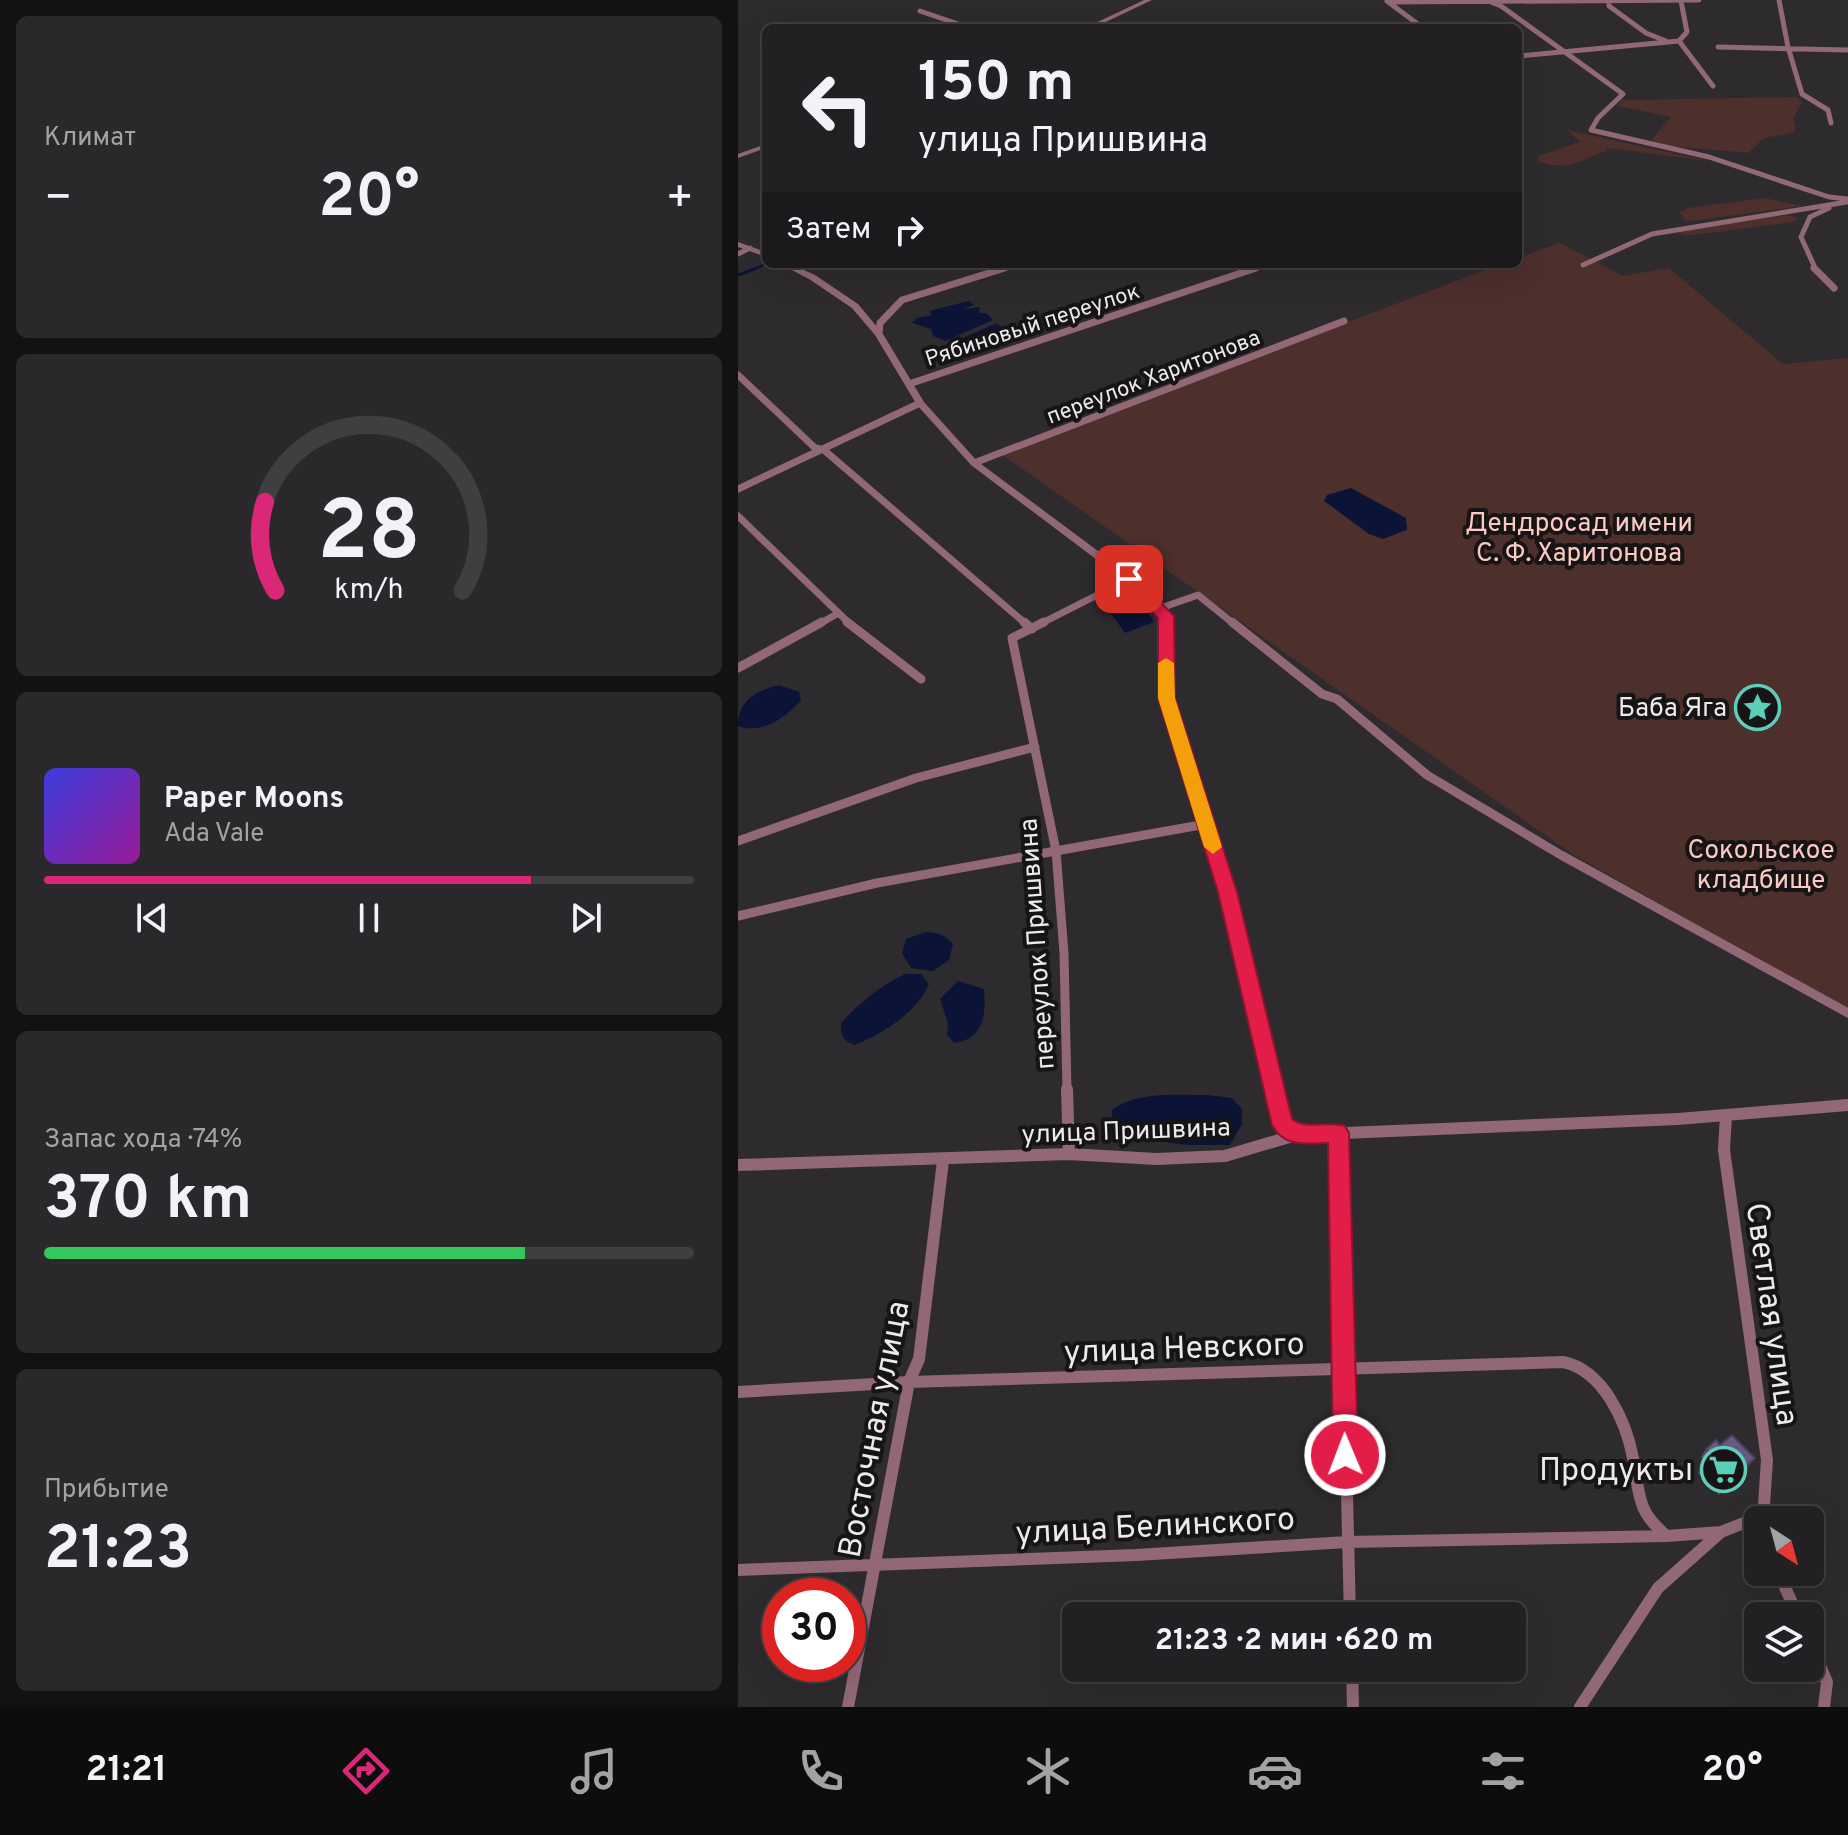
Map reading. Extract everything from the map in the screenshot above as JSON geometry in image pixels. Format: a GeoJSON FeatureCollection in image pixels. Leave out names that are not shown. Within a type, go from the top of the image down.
{"type":"FeatureCollection","features":[{"type":"Feature","properties":{"kind":"street"},"geometry":{"type":"LineString","coordinates":[[1097,24],[1149,0]]}},
{"type":"Feature","properties":{"kind":"street"},"geometry":{"type":"LineString","coordinates":[[1486,0],[1501,6],[1623,94],[1598,118],[1591,130],[1709,157],[1829,197],[1848,200]]}},
{"type":"Feature","properties":{"kind":"street"},"geometry":{"type":"LineString","coordinates":[[1387,1],[1699,0]]}},
{"type":"Feature","properties":{"kind":"street"},"geometry":{"type":"LineString","coordinates":[[1779,0],[1788,47],[1802,94],[1828,110],[1831,123]]}},
{"type":"Feature","properties":{"kind":"street"},"geometry":{"type":"LineString","coordinates":[[1387,1],[1418,24]]}},
{"type":"Feature","properties":{"kind":"street"},"geometry":{"type":"LineString","coordinates":[[1679,41],[1687,32],[1681,1]]}},
{"type":"Feature","properties":{"kind":"street"},"geometry":{"type":"LineString","coordinates":[[1609,2],[1609,6],[1646,33],[1666,41]]}},
{"type":"Feature","properties":{"kind":"street"},"geometry":{"type":"LineString","coordinates":[[920,11],[958,24]]}},
{"type":"Feature","properties":{"kind":"street"},"geometry":{"type":"LineString","coordinates":[[1522,56],[1679,41],[1713,86]]}},
{"type":"Feature","properties":{"kind":"street"},"geometry":{"type":"LineString","coordinates":[[1718,47],[1848,50]]}},
{"type":"Feature","properties":{"kind":"street"},"geometry":{"type":"LineString","coordinates":[[738,156],[762,147]]}},
{"type":"Feature","properties":{"kind":"street"},"geometry":{"type":"LineString","coordinates":[[1834,288],[1814,268],[1801,237],[1810,217],[1848,200]]}},
{"type":"Feature","properties":{"kind":"street"},"geometry":{"type":"LineString","coordinates":[[1583,265],[1652,234],[1839,203]]}},
{"type":"Feature","properties":{"kind":"street"},"geometry":{"type":"LineString","coordinates":[[738,244],[762,253]]}},
{"type":"Feature","properties":{"kind":"street"},"geometry":{"type":"LineString","coordinates":[[738,254],[750,248]]}},
{"type":"Feature","properties":{"kind":"street"},"geometry":{"type":"LineString","coordinates":[[793,268],[855,306],[879,334],[920,403],[974,463],[1129,579],[1166,616],[1167,698],[1227,892],[1282,1125],[1296,1135]]}},
{"type":"Feature","properties":{"kind":"street"},"geometry":{"type":"LineString","coordinates":[[879,334],[880,323],[902,300],[1003,268]]}},
{"type":"Feature","properties":{"kind":"street","name":"Рябиновый переулок"},"geometry":{"type":"LineString","coordinates":[[909,384],[1255,268]]}},
{"type":"Feature","properties":{"kind":"street","name":"переулок Харитонова"},"geometry":{"type":"LineString","coordinates":[[974,463],[1344,321]]}},
{"type":"Feature","properties":{"kind":"street"},"geometry":{"type":"LineString","coordinates":[[738,375],[814,447],[824,450],[1032,629],[1129,579]]}},
{"type":"Feature","properties":{"kind":"street"},"geometry":{"type":"LineString","coordinates":[[738,489],[920,403]]}},
{"type":"Feature","properties":{"kind":"street"},"geometry":{"type":"LineString","coordinates":[[738,516],[837,614],[921,679]]}},
{"type":"Feature","properties":{"kind":"street"},"geometry":{"type":"LineString","coordinates":[[1158,609],[1198,595],[1322,694],[1337,699],[1427,775],[1561,855],[1848,1013]]}},
{"type":"Feature","properties":{"kind":"street"},"geometry":{"type":"LineString","coordinates":[[738,668],[837,614]]}},
{"type":"Feature","properties":{"kind":"street","name":"переулок Пришвина"},"geometry":{"type":"LineString","coordinates":[[1032,629],[1012,638],[1056,851],[1064,953],[1069,1154]]}},
{"type":"Feature","properties":{"kind":"street"},"geometry":{"type":"LineString","coordinates":[[738,841],[916,778],[1035,747]]}},
{"type":"Feature","properties":{"kind":"street"},"geometry":{"type":"LineString","coordinates":[[738,916],[877,883],[1206,824]]}},
{"type":"Feature","properties":{"kind":"street","name":"улица Пришвина"},"geometry":{"type":"LineString","coordinates":[[738,1165],[943,1161],[1069,1154],[1156,1159],[1225,1156],[1296,1135],[1726,1115],[1848,1105]]}},
{"type":"Feature","properties":{"kind":"street","name":"Светлая улица"},"geometry":{"type":"LineString","coordinates":[[1726,1115],[1724,1150],[1767,1460],[1764,1506]]}},
{"type":"Feature","properties":{"kind":"street"},"geometry":{"type":"LineString","coordinates":[[1338,1133],[1349,1602]]}},
{"type":"Feature","properties":{"kind":"street","name":"Восточная улица"},"geometry":{"type":"LineString","coordinates":[[848,1707],[909,1382],[919,1359],[943,1161]]}},
{"type":"Feature","properties":{"kind":"street","name":"улица Невского"},"geometry":{"type":"LineString","coordinates":[[738,1392],[909,1382],[1547,1360],[1570,1363],[1587,1374],[1611,1404],[1631,1445],[1641,1509],[1651,1524],[1666,1536]]}},
{"type":"Feature","properties":{"kind":"street","name":"улица Белинского"},"geometry":{"type":"LineString","coordinates":[[738,1570],[873,1567],[1347,1542],[1666,1536],[1721,1532],[1744,1524]]}},
{"type":"Feature","properties":{"kind":"street"},"geometry":{"type":"LineString","coordinates":[[1580,1707],[1658,1588],[1721,1532]]}},
{"type":"Feature","properties":{"kind":"street"},"geometry":{"type":"LineString","coordinates":[[1824,1669],[1828,1700],[1824,1707]]}},
{"type":"Feature","properties":{"kind":"street"},"geometry":{"type":"LineString","coordinates":[[1352,1682],[1353,1707]]}},
{"type":"Feature","properties":{"kind":"green space"},"geometry":{"type":"Polygon","coordinates":[[[1796,97],[1803,102],[1793,118],[1796,132],[1764,138],[1748,153],[1670,146],[1651,140],[1671,117],[1617,106],[1622,100],[1796,97]]]}},
{"type":"Feature","properties":{"kind":"green space"},"geometry":{"type":"Polygon","coordinates":[[[1567,130],[1708,161],[1606,148],[1606,151],[1567,165],[1539,162],[1538,156],[1580,142],[1567,130]]]}},
{"type":"Feature","properties":{"kind":"green space"},"geometry":{"type":"Polygon","coordinates":[[[1765,198],[1802,206],[1691,221],[1685,220],[1679,212],[1688,208],[1765,198]]]}},
{"type":"Feature","properties":{"kind":"green space"},"geometry":{"type":"Polygon","coordinates":[[[1787,215],[1798,218],[1793,222],[1685,236],[1678,233],[1681,230],[1787,215]]]}},
{"type":"Feature","properties":{"kind":"green space","name":"Дендросад имени С. Ф. Харитонова"},"geometry":{"type":"Polygon","coordinates":[[[1560,243],[1623,276],[1669,268],[1783,364],[1848,358],[1848,1011],[1574,855],[1001,454],[1490,268],[1522,268],[1522,257],[1560,243]]]}},
{"type":"Feature","properties":{"kind":"water"},"geometry":{"type":"Polygon","coordinates":[[[969,301],[974,305],[964,309],[980,307],[979,313],[986,313],[993,320],[945,341],[933,336],[931,329],[912,323],[917,318],[932,315],[929,311],[969,301]]]}},
{"type":"Feature","properties":{"kind":"water"},"geometry":{"type":"Polygon","coordinates":[[[997,323],[1009,335],[960,353],[947,345],[997,323]]]}},
{"type":"Feature","properties":{"kind":"water"},"geometry":{"type":"Polygon","coordinates":[[[1351,488],[1406,518],[1407,530],[1383,539],[1369,534],[1324,501],[1327,495],[1351,488]]]}},
{"type":"Feature","properties":{"kind":"water"},"geometry":{"type":"Polygon","coordinates":[[[1128,598],[1136,612],[1148,612],[1154,622],[1125,633],[1105,605],[1128,598]]]}},
{"type":"Feature","properties":{"kind":"water"},"geometry":{"type":"Polygon","coordinates":[[[779,685],[799,692],[801,700],[772,723],[756,728],[738,726],[741,709],[750,698],[779,685]]]}},
{"type":"Feature","properties":{"kind":"water"},"geometry":{"type":"Polygon","coordinates":[[[926,932],[941,935],[953,944],[949,960],[933,971],[911,968],[902,953],[906,939],[926,932]]]}},
{"type":"Feature","properties":{"kind":"water"},"geometry":{"type":"Polygon","coordinates":[[[905,974],[921,974],[929,984],[917,1004],[898,1021],[855,1045],[845,1040],[841,1023],[870,996],[905,974]]]}},
{"type":"Feature","properties":{"kind":"water"},"geometry":{"type":"Polygon","coordinates":[[[958,981],[984,989],[984,1008],[981,1024],[972,1037],[954,1043],[947,1035],[948,1023],[940,999],[958,981]]]}},
{"type":"Feature","properties":{"kind":"water"},"geometry":{"type":"Polygon","coordinates":[[[1158,1095],[1232,1098],[1242,1109],[1242,1124],[1230,1145],[1188,1145],[1113,1135],[1112,1110],[1122,1104],[1158,1095]]]}},
{"type":"Feature","properties":{"kind":"building","name":"Продукты"},"geometry":{"type":"Polygon","coordinates":[[[1732,1435],[1755,1458],[1724,1488],[1702,1465],[1712,1456],[1706,1449],[1716,1440],[1720,1445],[1732,1435]]]}},
{"type":"Feature","properties":{"kind":"waterway"},"geometry":{"type":"LineString","coordinates":[[755,269],[762,266]]}},
{"type":"Feature","properties":{"kind":"waterway"},"geometry":{"type":"LineString","coordinates":[[738,275],[755,269]]}},
{"type":"Feature","properties":{"kind":"slow traffic"},"geometry":{"type":"LineString","coordinates":[[1166,663],[1167,698],[1213,847]]}},
{"type":"Feature","properties":{"kind":"place","name":"Баба Яга"},"geometry":{"type":"Point","coordinates":[1758,707]}},
{"type":"Feature","properties":{"kind":"place","name":"Продукты"},"geometry":{"type":"Point","coordinates":[1724,1469]}},
{"type":"Feature","properties":{"kind":"route"},"geometry":{"type":"LineString","coordinates":[[1129,579],[1166,616],[1167,698],[1227,892],[1282,1125],[1296,1135],[1338,1133],[1345,1455]]}},
{"type":"Feature","properties":{"kind":"park label","name":"Сокольское кладбище"},"geometry":{"type":"Point","coordinates":[1761,864]}}]}
